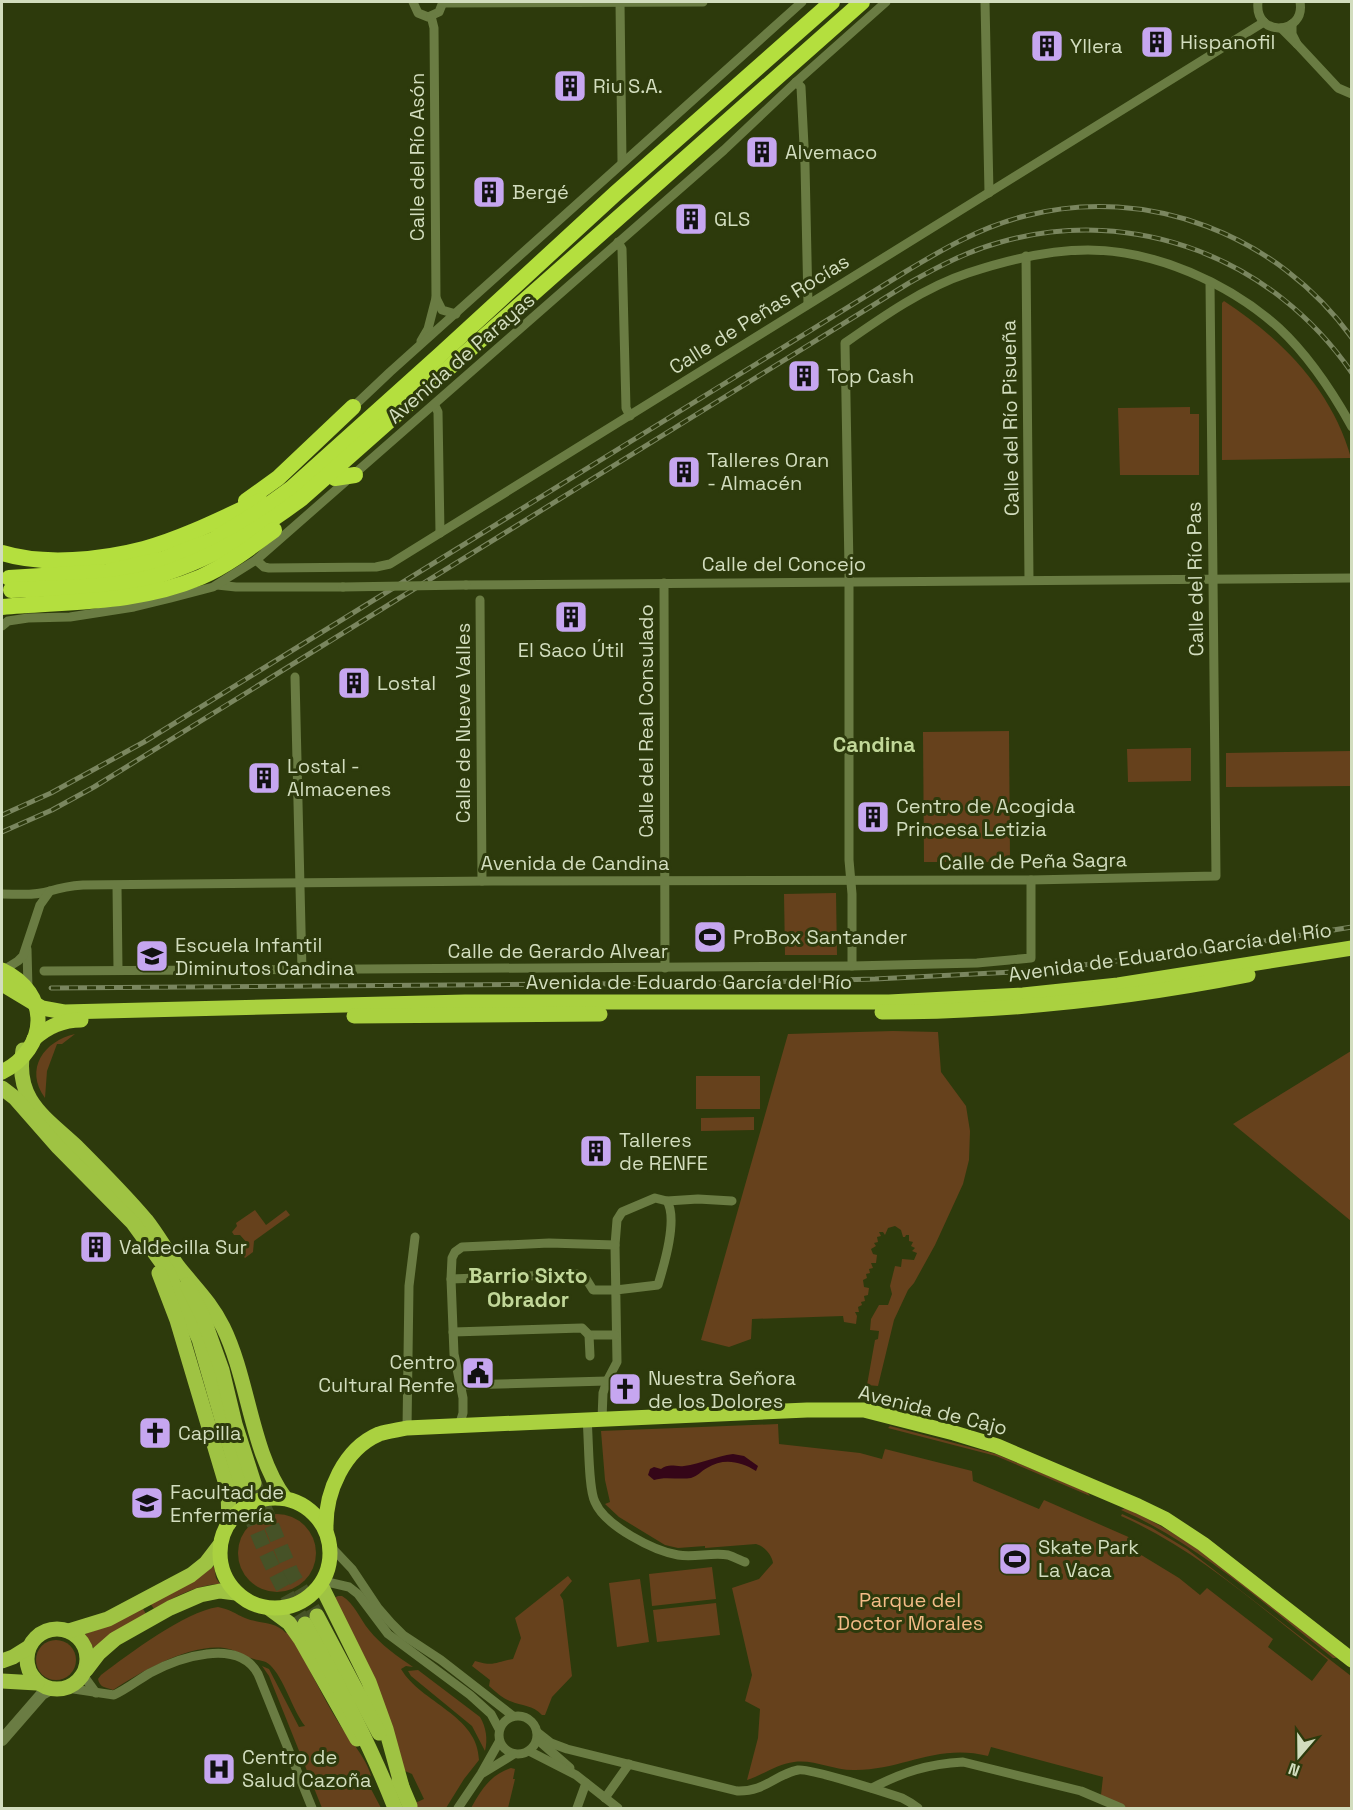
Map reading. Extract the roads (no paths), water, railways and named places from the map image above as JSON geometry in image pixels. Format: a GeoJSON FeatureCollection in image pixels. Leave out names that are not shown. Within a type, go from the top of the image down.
{"type":"FeatureCollection","features":[{"type":"Feature","properties":{"kind":"highway"},"geometry":{"type":"LineString","coordinates":[[832,2],[292,488],[260,511],[217,537],[164,559],[107,572],[10,584],[91,587],[152,577],[211,556],[268,524],[302,498],[862,2]]}},
{"type":"Feature","properties":{"kind":"highway"},"geometry":{"type":"LineString","coordinates":[[2,553],[42,560],[92,558],[144,549],[264,499],[411,369],[535,267]]}},
{"type":"Feature","properties":{"kind":"highway"},"geometry":{"type":"LineString","coordinates":[[2,607],[91,601],[143,594],[193,580],[221,567],[299,511],[487,345],[547,281]]}},
{"type":"Feature","properties":{"kind":"highway"},"geometry":{"type":"LineString","coordinates":[[208,524],[278,478],[353,407]]}},
{"type":"Feature","properties":{"kind":"highway"},"geometry":{"type":"LineString","coordinates":[[335,478],[354,475]]}},
{"type":"Feature","properties":{"kind":"highway"},"geometry":{"type":"LineString","coordinates":[[143,594],[171,598]]}},
{"type":"Feature","properties":{"kind":"highway","name":"Avenida de Eduardo García del Río"},"geometry":{"type":"LineString","coordinates":[[2,973],[30,997],[56,1007],[138,1009],[465,1002],[889,1002],[1023,995],[1118,985],[1352,948]]}},
{"type":"Feature","properties":{"kind":"highway","name":"Avenida de Eduardo García del Río"},"geometry":{"type":"LineString","coordinates":[[32,1041],[62,1023],[85,1020],[968,1010],[1110,999],[1352,957]]}},
{"type":"Feature","properties":{"kind":"highway"},"geometry":{"type":"LineString","coordinates":[[2,1072],[13,1065],[32,1041],[39,1023],[30,997]]}},
{"type":"Feature","properties":{"kind":"highway"},"geometry":{"type":"LineString","coordinates":[[2,1064],[32,1041]]}},
{"type":"Feature","properties":{"kind":"highway","name":"Avenida de Cajo"},"geometry":{"type":"LineString","coordinates":[[336,1481],[344,1465],[365,1443],[383,1433],[407,1428],[807,1410],[864,1410],[998,1446],[1165,1519],[1203,1544],[1352,1660]]}},
{"type":"Feature","properties":{"kind":"highway"},"geometry":{"type":"LineString","coordinates":[[336,1481],[328,1498],[327,1534],[330,1563],[324,1588],[298,1604],[286,1608],[270,1609],[236,1593],[228,1583],[219,1556],[219,1545],[229,1523],[251,1503],[262,1499],[291,1500],[318,1496],[336,1481]]}},
{"type":"Feature","properties":{"kind":"highway"},"geometry":{"type":"LineString","coordinates":[[291,1500],[316,1517],[327,1534]]}},
{"type":"Feature","properties":{"kind":"main road"},"geometry":{"type":"LineString","coordinates":[[2,1088],[15,1098],[58,1147],[133,1223],[167,1270],[199,1339],[248,1486],[222,1370],[203,1317],[178,1267],[147,1222],[111,1181],[28,1098],[22,1077],[32,1041]]}},
{"type":"Feature","properties":{"kind":"main road"},"geometry":{"type":"LineString","coordinates":[[2,1094],[58,1147]]}},
{"type":"Feature","properties":{"kind":"main road"},"geometry":{"type":"LineString","coordinates":[[155,1256],[157,1269],[177,1320],[228,1491],[229,1523]]}},
{"type":"Feature","properties":{"kind":"main road"},"geometry":{"type":"LineString","coordinates":[[178,1267],[204,1294],[223,1327],[241,1373],[270,1475],[291,1500]]}},
{"type":"Feature","properties":{"kind":"main road"},"geometry":{"type":"LineString","coordinates":[[2,1661],[13,1658],[29,1647],[41,1633],[52,1629],[69,1631],[108,1619],[191,1575],[206,1563],[219,1545]]}},
{"type":"Feature","properties":{"kind":"main road"},"geometry":{"type":"LineString","coordinates":[[324,1588],[369,1682],[386,1729],[402,1786],[402,1807]]}},
{"type":"Feature","properties":{"kind":"main road"},"geometry":{"type":"LineString","coordinates":[[2,1681],[16,1680],[67,1688],[85,1673],[99,1653],[115,1639],[170,1608],[200,1595],[219,1591],[236,1593]]}},
{"type":"Feature","properties":{"kind":"main road"},"geometry":{"type":"LineString","coordinates":[[270,1609],[290,1623],[346,1722],[402,1807]]}},
{"type":"Feature","properties":{"kind":"main road"},"geometry":{"type":"LineString","coordinates":[[381,1774],[311,1620],[380,1734],[402,1786]]}},
{"type":"Feature","properties":{"kind":"main road"},"geometry":{"type":"LineString","coordinates":[[69,1631],[83,1642],[86,1649],[88,1660],[85,1673]]}},
{"type":"Feature","properties":{"kind":"main road"},"geometry":{"type":"LineString","coordinates":[[29,1647],[28,1668],[44,1686]]}},
{"type":"Feature","properties":{"kind":"street"},"geometry":{"type":"LineString","coordinates":[[413,2],[418,13],[423,16],[431,16],[439,12],[443,2],[703,2]]}},
{"type":"Feature","properties":{"kind":"street"},"geometry":{"type":"LineString","coordinates":[[620,2],[622,162]]}},
{"type":"Feature","properties":{"kind":"street","name":"Avenida de Parayas"},"geometry":{"type":"LineString","coordinates":[[353,407],[802,2]]}},
{"type":"Feature","properties":{"kind":"street","name":"Avenida de Parayas"},"geometry":{"type":"LineString","coordinates":[[2,626],[8,621],[81,615],[134,607],[171,598],[217,585],[256,560],[435,406],[724,150],[886,2]]}},
{"type":"Feature","properties":{"kind":"street"},"geometry":{"type":"LineString","coordinates":[[985,2],[989,193]]}},
{"type":"Feature","properties":{"kind":"street"},"geometry":{"type":"LineString","coordinates":[[1258,2],[1258,13],[1269,26],[1281,28],[1293,24]]}},
{"type":"Feature","properties":{"kind":"street"},"geometry":{"type":"LineString","coordinates":[[1297,44],[1292,34],[1293,24],[1300,13],[1299,2]]}},
{"type":"Feature","properties":{"kind":"street","name":"Calle del Río Asón"},"geometry":{"type":"LineString","coordinates":[[418,347],[428,329],[436,298],[434,28],[431,16]]}},
{"type":"Feature","properties":{"kind":"street","name":"Calle de Peñas Rocías"},"geometry":{"type":"LineString","coordinates":[[256,560],[269,568],[376,567],[390,564],[1264,22]]}},
{"type":"Feature","properties":{"kind":"street"},"geometry":{"type":"LineString","coordinates":[[1281,28],[1338,88],[1352,94]]}},
{"type":"Feature","properties":{"kind":"street"},"geometry":{"type":"LineString","coordinates":[[796,82],[801,87],[808,304]]}},
{"type":"Feature","properties":{"kind":"street"},"geometry":{"type":"LineString","coordinates":[[618,242],[622,249],[626,408],[630,416]]}},
{"type":"Feature","properties":{"kind":"street"},"geometry":{"type":"LineString","coordinates":[[852,966],[845,343],[877,320],[966,273],[1026,256],[1088,250],[1119,252],[1163,262],[1210,282],[1239,299],[1278,328],[1310,362],[1335,396],[1352,427]]}},
{"type":"Feature","properties":{"kind":"street","name":"Calle del Río Pisueña"},"geometry":{"type":"LineString","coordinates":[[1026,256],[1029,580]]}},
{"type":"Feature","properties":{"kind":"street","name":"Calle del Río Pas"},"geometry":{"type":"LineString","coordinates":[[1210,282],[1216,876]]}},
{"type":"Feature","properties":{"kind":"street"},"geometry":{"type":"LineString","coordinates":[[436,298],[442,310],[456,314]]}},
{"type":"Feature","properties":{"kind":"street"},"geometry":{"type":"LineString","coordinates":[[435,406],[438,412],[440,533]]}},
{"type":"Feature","properties":{"kind":"street","name":"Calle del Concejo"},"geometry":{"type":"LineString","coordinates":[[217,585],[343,587],[1352,578]]}},
{"type":"Feature","properties":{"kind":"street","name":"Calle del Real Consulado"},"geometry":{"type":"LineString","coordinates":[[664,583],[665,968]]}},
{"type":"Feature","properties":{"kind":"street","name":"Calle de Nueve Valles"},"geometry":{"type":"LineString","coordinates":[[480,600],[482,881]]}},
{"type":"Feature","properties":{"kind":"street"},"geometry":{"type":"LineString","coordinates":[[295,677],[302,970]]}},
{"type":"Feature","properties":{"kind":"street","name":"Calle de Peña Sagra"},"geometry":{"type":"LineString","coordinates":[[851,880],[1031,880],[1216,876]]}},
{"type":"Feature","properties":{"kind":"street","name":"Avenida de Candina"},"geometry":{"type":"LineString","coordinates":[[2,894],[31,894],[66,886],[482,881],[851,880]]}},
{"type":"Feature","properties":{"kind":"street","name":"Calle de Gerardo Alvear"},"geometry":{"type":"LineString","coordinates":[[44,971],[852,966],[976,963],[1032,958],[1031,880]]}},
{"type":"Feature","properties":{"kind":"street"},"geometry":{"type":"LineString","coordinates":[[117,886],[118,970]]}},
{"type":"Feature","properties":{"kind":"street"},"geometry":{"type":"LineString","coordinates":[[30,997],[26,981],[25,952],[40,905],[50,891]]}},
{"type":"Feature","properties":{"kind":"street"},"geometry":{"type":"LineString","coordinates":[[2,973],[18,961],[25,952]]}},
{"type":"Feature","properties":{"kind":"street"},"geometry":{"type":"LineString","coordinates":[[732,1201],[698,1199],[667,1201],[655,1198],[622,1212],[617,1220],[615,1245],[617,1362],[607,1381],[595,1420],[595,1503],[617,1526],[664,1552],[681,1556],[727,1555],[745,1562]]}},
{"type":"Feature","properties":{"kind":"street"},"geometry":{"type":"LineString","coordinates":[[451,1279],[577,1274],[585,1277],[593,1290],[658,1285],[666,1258],[670,1227],[671,1208],[667,1201]]}},
{"type":"Feature","properties":{"kind":"street"},"geometry":{"type":"LineString","coordinates":[[407,1428],[409,1286],[416,1238]]}},
{"type":"Feature","properties":{"kind":"street"},"geometry":{"type":"LineString","coordinates":[[459,1426],[463,1413],[462,1385],[454,1354],[451,1279],[452,1258],[455,1252],[462,1247],[549,1243],[615,1245]]}},
{"type":"Feature","properties":{"kind":"street"},"geometry":{"type":"LineString","coordinates":[[453,1332],[582,1328],[589,1335],[590,1356]]}},
{"type":"Feature","properties":{"kind":"street"},"geometry":{"type":"LineString","coordinates":[[589,1335],[615,1335]]}},
{"type":"Feature","properties":{"kind":"street"},"geometry":{"type":"LineString","coordinates":[[462,1385],[607,1381]]}},
{"type":"Feature","properties":{"kind":"street"},"geometry":{"type":"LineString","coordinates":[[327,1534],[334,1550],[359,1578],[378,1608],[403,1635],[441,1660],[513,1716],[529,1719],[535,1727],[537,1736],[576,1775],[618,1809]]}},
{"type":"Feature","properties":{"kind":"street"},"geometry":{"type":"LineString","coordinates":[[324,1588],[349,1587],[358,1594],[388,1634],[470,1695],[491,1714],[499,1729],[499,1742],[458,1809]]}},
{"type":"Feature","properties":{"kind":"street"},"geometry":{"type":"LineString","coordinates":[[67,1688],[114,1695],[160,1668],[205,1654],[226,1654],[242,1660],[254,1666],[258,1674],[312,1809]]}},
{"type":"Feature","properties":{"kind":"street"},"geometry":{"type":"LineString","coordinates":[[85,1673],[96,1693]]}},
{"type":"Feature","properties":{"kind":"street"},"geometry":{"type":"LineString","coordinates":[[2,1740],[42,1694],[44,1686]]}},
{"type":"Feature","properties":{"kind":"street"},"geometry":{"type":"LineString","coordinates":[[499,1729],[504,1721],[513,1716]]}},
{"type":"Feature","properties":{"kind":"street"},"geometry":{"type":"LineString","coordinates":[[530,1751],[537,1736]]}},
{"type":"Feature","properties":{"kind":"street"},"geometry":{"type":"LineString","coordinates":[[537,1736],[567,1749],[737,1791],[757,1789],[783,1775],[801,1770],[872,1788],[905,1799],[918,1809]]}},
{"type":"Feature","properties":{"kind":"street"},"geometry":{"type":"LineString","coordinates":[[499,1742],[514,1754]]}},
{"type":"Feature","properties":{"kind":"street"},"geometry":{"type":"LineString","coordinates":[[481,1774],[514,1754],[530,1751],[576,1775]]}},
{"type":"Feature","properties":{"kind":"street"},"geometry":{"type":"LineString","coordinates":[[872,1788],[908,1771],[963,1762],[1081,1791],[1120,1809]]}},
{"type":"Feature","properties":{"kind":"street"},"geometry":{"type":"LineString","coordinates":[[605,1798],[629,1764]]}},
{"type":"Feature","properties":{"kind":"street"},"geometry":{"type":"LineString","coordinates":[[577,1809],[586,1783]]}},
{"type":"Feature","properties":{"kind":"tunnel"},"geometry":{"type":"LineString","coordinates":[[254,1483],[292,1574],[317,1616]]}},
{"type":"Feature","properties":{"kind":"tunnel"},"geometry":{"type":"LineString","coordinates":[[242,1489],[269,1559],[285,1592],[305,1624]]}},
{"type":"Feature","properties":{"kind":"railway"},"geometry":{"type":"LineString","coordinates":[[2,815],[51,793],[144,742],[905,272],[948,247],[993,226],[1025,216],[1071,208],[1118,207],[1163,213],[1207,226],[1248,246],[1287,271],[1322,302],[1352,338]]}},
{"type":"Feature","properties":{"kind":"railway"},"geometry":{"type":"LineString","coordinates":[[2,832],[52,810],[94,787],[909,283],[954,259],[977,250],[1001,242],[1051,232],[1101,230],[1150,237],[1198,251],[1242,271],[1283,299],[1320,333],[1352,373]]}},
{"type":"Feature","properties":{"kind":"railway"},"geometry":{"type":"LineString","coordinates":[[51,988],[728,983],[875,979],[1033,971],[1208,950],[1352,927]]}},
{"type":"Feature","properties":{"kind":"place","name":"Hispanofil"},"geometry":{"type":"Point","coordinates":[1157,42]}},
{"type":"Feature","properties":{"kind":"place","name":"Yllera"},"geometry":{"type":"Point","coordinates":[1047,46]}},
{"type":"Feature","properties":{"kind":"place","name":"Riu S.A."},"geometry":{"type":"Point","coordinates":[570,86]}},
{"type":"Feature","properties":{"kind":"place","name":"Alvemaco"},"geometry":{"type":"Point","coordinates":[762,152]}},
{"type":"Feature","properties":{"kind":"place","name":"Bergé"},"geometry":{"type":"Point","coordinates":[489,192]}},
{"type":"Feature","properties":{"kind":"place","name":"GLS"},"geometry":{"type":"Point","coordinates":[691,219]}},
{"type":"Feature","properties":{"kind":"place","name":"Top Cash"},"geometry":{"type":"Point","coordinates":[804,376]}},
{"type":"Feature","properties":{"kind":"place","name":"Talleres Oran - Almacén"},"geometry":{"type":"Point","coordinates":[684,472]}},
{"type":"Feature","properties":{"kind":"place","name":"El Saco Útil"},"geometry":{"type":"Point","coordinates":[571,617]}},
{"type":"Feature","properties":{"kind":"place","name":"Lostal"},"geometry":{"type":"Point","coordinates":[354,683]}},
{"type":"Feature","properties":{"kind":"place","name":"Lostal - Almacenes"},"geometry":{"type":"Point","coordinates":[264,778]}},
{"type":"Feature","properties":{"kind":"place","name":"Centro de Acogida Princesa Letizia"},"geometry":{"type":"Point","coordinates":[873,817]}},
{"type":"Feature","properties":{"kind":"place","name":"ProBox Santander"},"geometry":{"type":"Point","coordinates":[710,937]}},
{"type":"Feature","properties":{"kind":"place","name":"Escuela Infantil Diminutos Candina"},"geometry":{"type":"Point","coordinates":[152,956]}},
{"type":"Feature","properties":{"kind":"place","name":"Talleres de RENFE"},"geometry":{"type":"Point","coordinates":[596,1151]}},
{"type":"Feature","properties":{"kind":"place","name":"Valdecilla Sur"},"geometry":{"type":"Point","coordinates":[96,1247]}},
{"type":"Feature","properties":{"kind":"place","name":"Centro Cultural Renfe"},"geometry":{"type":"Point","coordinates":[478,1373]}},
{"type":"Feature","properties":{"kind":"place","name":"Nuestra Señora de los Dolores"},"geometry":{"type":"Point","coordinates":[625,1389]}},
{"type":"Feature","properties":{"kind":"place","name":"Capilla"},"geometry":{"type":"Point","coordinates":[155,1433]}},
{"type":"Feature","properties":{"kind":"place","name":"Facultad de Enfermería"},"geometry":{"type":"Point","coordinates":[147,1503]}},
{"type":"Feature","properties":{"kind":"place","name":"Skate Park La Vaca"},"geometry":{"type":"Point","coordinates":[1015,1559]}},
{"type":"Feature","properties":{"kind":"place","name":"Centro de Salud Cazoña"},"geometry":{"type":"Point","coordinates":[219,1769]}},
{"type":"Feature","properties":{"kind":"district","name":"Candina"},"geometry":{"type":"Point","coordinates":[874,745]}},
{"type":"Feature","properties":{"kind":"district","name":"Barrio Sixto Obrador"},"geometry":{"type":"Point","coordinates":[528,1288]}},
{"type":"Feature","properties":{"kind":"park label","name":"Parque del Doctor Morales"},"geometry":{"type":"Point","coordinates":[910,1612]}}]}
